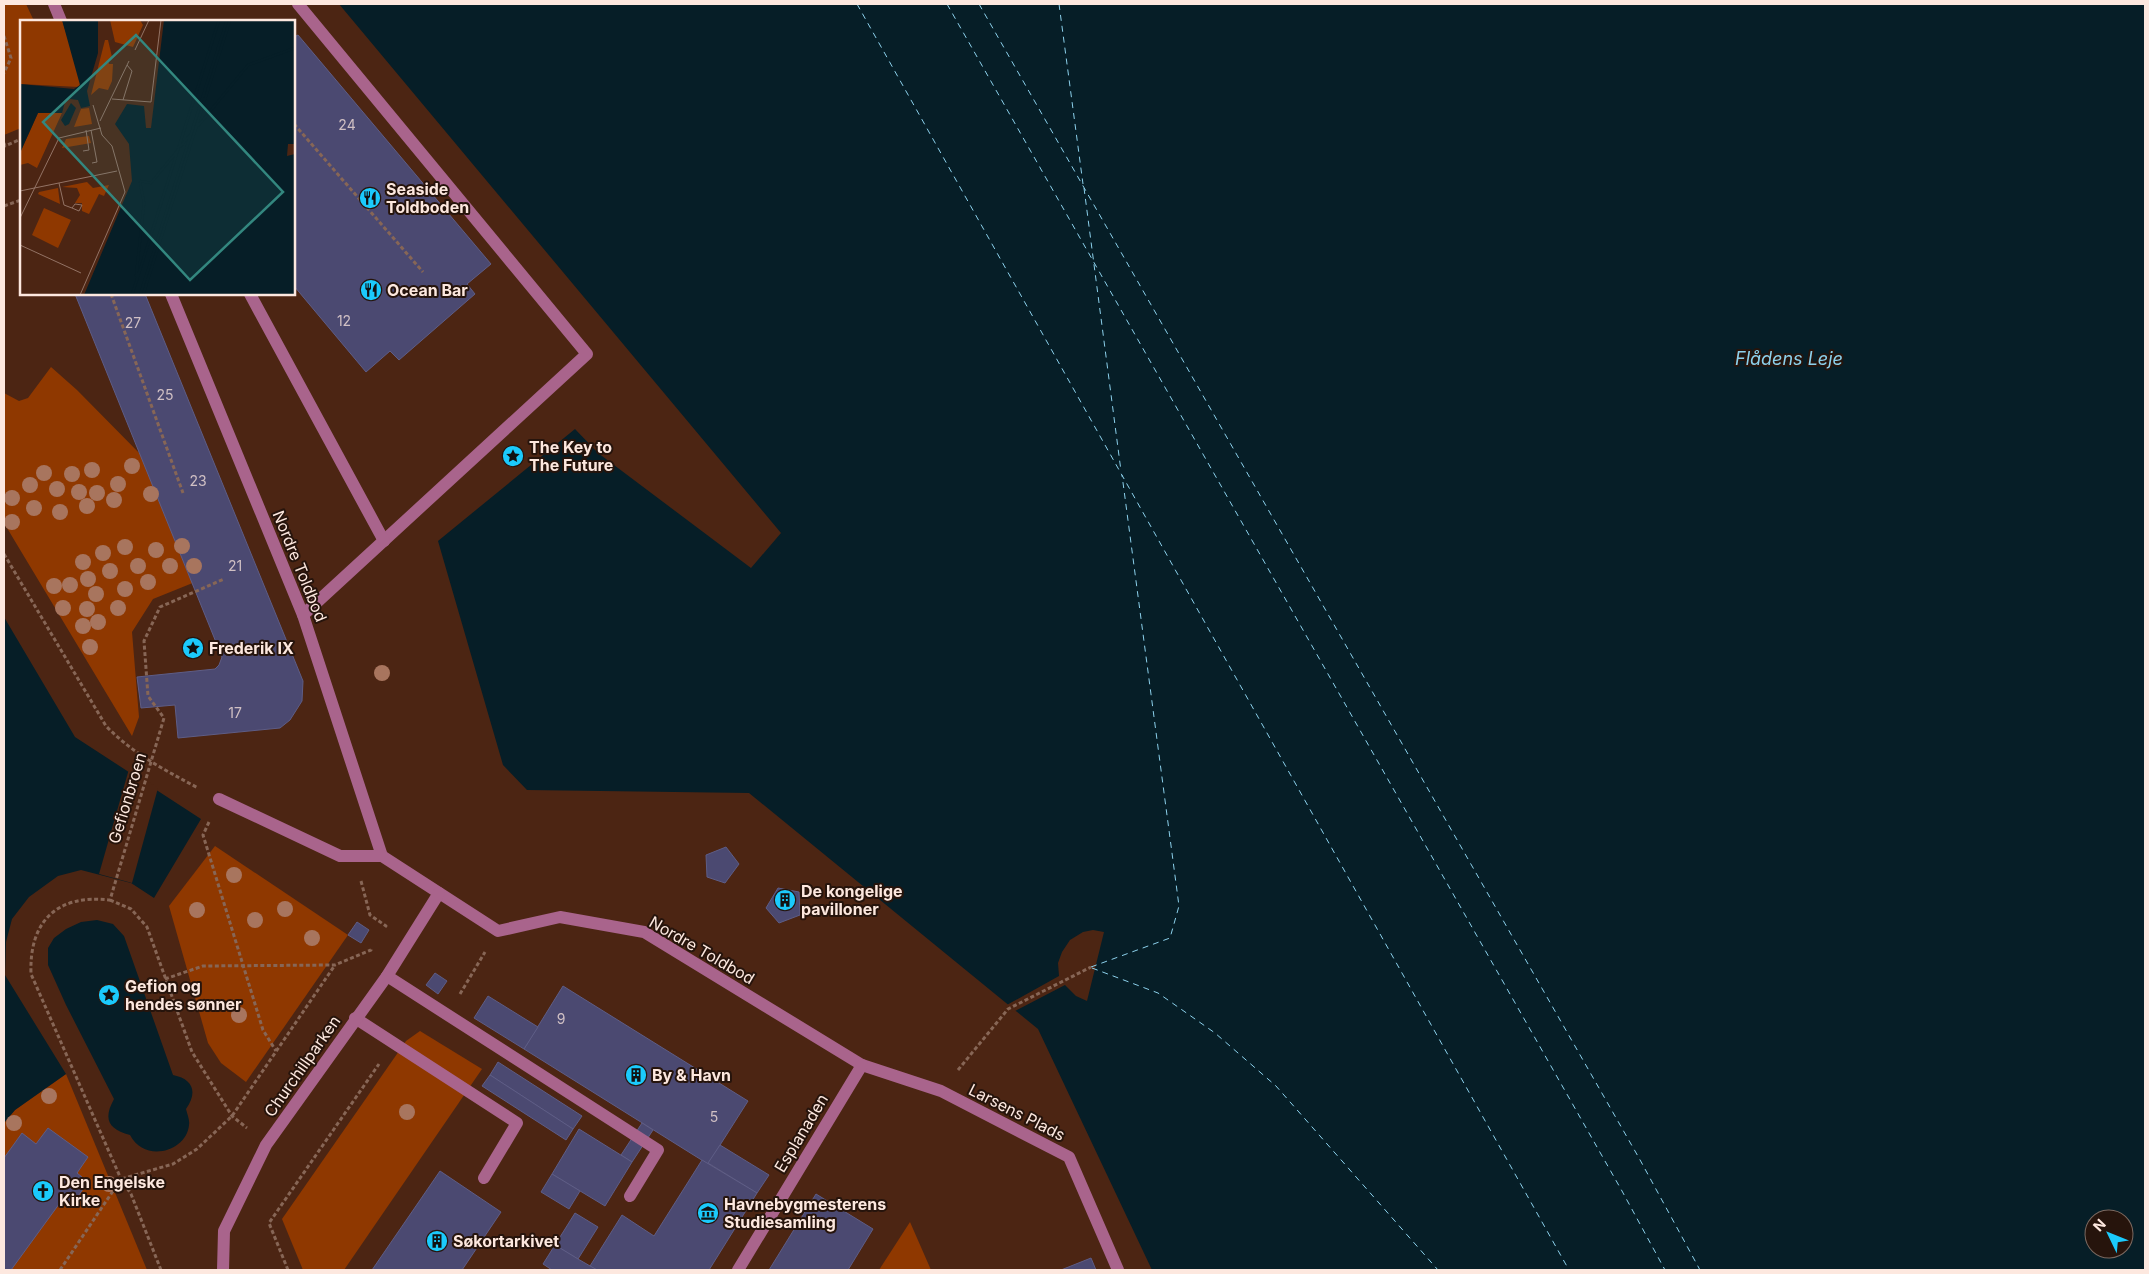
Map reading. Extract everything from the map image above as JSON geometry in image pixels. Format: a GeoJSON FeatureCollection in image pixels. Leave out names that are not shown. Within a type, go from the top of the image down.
{"type":"FeatureCollection","features":[{"type":"Feature","properties":{"kind":"street"},"geometry":{"type":"LineString","coordinates":[[54,4],[61,20]]}},
{"type":"Feature","properties":{"kind":"street"},"geometry":{"type":"LineString","coordinates":[[298,4],[587,354],[303,615]]}},
{"type":"Feature","properties":{"kind":"street","name":"Nordre Toldbod"},"geometry":{"type":"LineString","coordinates":[[171,295],[303,615],[382,856]]}},
{"type":"Feature","properties":{"kind":"street"},"geometry":{"type":"LineString","coordinates":[[251,295],[384,541]]}},
{"type":"Feature","properties":{"kind":"street"},"geometry":{"type":"LineString","coordinates":[[219,799],[340,856],[382,856],[498,931]]}},
{"type":"Feature","properties":{"kind":"street","name":"Churchillparken"},"geometry":{"type":"LineString","coordinates":[[223,1270],[224,1231],[266,1145],[355,1018],[387,976],[439,892]]}},
{"type":"Feature","properties":{"kind":"street","name":"Nordre Toldbod"},"geometry":{"type":"LineString","coordinates":[[498,931],[560,917],[644,932],[862,1065]]}},
{"type":"Feature","properties":{"kind":"street"},"geometry":{"type":"LineString","coordinates":[[387,976],[658,1150],[630,1196]]}},
{"type":"Feature","properties":{"kind":"street"},"geometry":{"type":"LineString","coordinates":[[355,1018],[517,1123],[484,1178]]}},
{"type":"Feature","properties":{"kind":"street","name":"Larsens Plads"},"geometry":{"type":"LineString","coordinates":[[862,1065],[941,1091],[1069,1157],[1118,1270]]}},
{"type":"Feature","properties":{"kind":"street","name":"Esplanaden"},"geometry":{"type":"LineString","coordinates":[[738,1270],[862,1065]]}},
{"type":"Feature","properties":{"kind":"path"},"geometry":{"type":"LineString","coordinates":[[4,36],[11,58],[4,74]]}},
{"type":"Feature","properties":{"kind":"path"},"geometry":{"type":"LineString","coordinates":[[295,125],[423,272]]}},
{"type":"Feature","properties":{"kind":"path"},"geometry":{"type":"LineString","coordinates":[[4,143],[5,146],[20,139]]}},
{"type":"Feature","properties":{"kind":"path"},"geometry":{"type":"LineString","coordinates":[[4,206],[20,200]]}},
{"type":"Feature","properties":{"kind":"path"},"geometry":{"type":"LineString","coordinates":[[112,295],[183,493]]}},
{"type":"Feature","properties":{"kind":"path"},"geometry":{"type":"LineString","coordinates":[[4,554],[106,726],[124,745],[219,799]]}},
{"type":"Feature","properties":{"kind":"path","name":"Gefionbroen"},"geometry":{"type":"LineString","coordinates":[[110,900],[113,884],[164,718],[148,696],[144,641],[160,607],[224,579]]}},
{"type":"Feature","properties":{"kind":"path"},"geometry":{"type":"LineString","coordinates":[[203,836],[241,965],[263,1030],[276,1051]]}},
{"type":"Feature","properties":{"kind":"path"},"geometry":{"type":"LineString","coordinates":[[354,856],[370,914],[386,926],[381,934]]}},
{"type":"Feature","properties":{"kind":"path"},"geometry":{"type":"LineString","coordinates":[[161,1270],[131,1194],[121,1179],[31,974],[30,953],[37,932],[50,915],[68,903],[75,901],[89,898],[110,900],[131,910],[147,926],[192,1052],[232,1116],[266,1145]]}},
{"type":"Feature","properties":{"kind":"path"},"geometry":{"type":"LineString","coordinates":[[442,1011],[454,1004],[498,931]]}},
{"type":"Feature","properties":{"kind":"path"},"geometry":{"type":"LineString","coordinates":[[165,979],[202,966],[335,965],[370,950],[376,942]]}},
{"type":"Feature","properties":{"kind":"path"},"geometry":{"type":"LineString","coordinates":[[60,1270],[121,1179],[173,1164],[197,1149],[232,1116],[335,965]]}},
{"type":"Feature","properties":{"kind":"path"},"geometry":{"type":"LineString","coordinates":[[941,1091],[1008,1009],[1091,967]]}},
{"type":"Feature","properties":{"kind":"path"},"geometry":{"type":"LineString","coordinates":[[288,1270],[269,1223],[394,1042]]}},
{"type":"Feature","properties":{"kind":"shaded area"},"geometry":{"type":"Polygon","coordinates":[[[4,4],[26,4],[34,20],[20,20],[20,128],[4,135],[4,4]]]}},
{"type":"Feature","properties":{"kind":"shaded area"},"geometry":{"type":"Polygon","coordinates":[[[51,367],[77,390],[147,461],[210,576],[153,599],[132,632],[139,717],[132,736],[4,523],[4,393],[19,401],[28,398],[51,367]]]}},
{"type":"Feature","properties":{"kind":"shaded area"},"geometry":{"type":"Polygon","coordinates":[[[215,846],[348,935],[246,1082],[221,1063],[208,1043],[169,906],[215,846]]]}},
{"type":"Feature","properties":{"kind":"shaded area"},"geometry":{"type":"Polygon","coordinates":[[[420,1031],[482,1069],[344,1270],[303,1270],[282,1219],[406,1041],[420,1031]]]}},
{"type":"Feature","properties":{"kind":"shaded area"},"geometry":{"type":"Polygon","coordinates":[[[66,1074],[147,1270],[4,1270],[4,1123],[15,1110],[66,1074]]]}},
{"type":"Feature","properties":{"kind":"shaded area"},"geometry":{"type":"Polygon","coordinates":[[[910,1222],[931,1270],[879,1270],[910,1222]]]}},
{"type":"Feature","properties":{"kind":"water","name":"Flådens Leje"},"geometry":{"type":"Polygon","coordinates":[[[339,4],[2145,4],[2145,1270],[1152,1270],[1038,1029],[749,793],[527,790],[503,765],[438,541],[575,429],[598,453],[751,568],[781,533],[339,4]]]}},
{"type":"Feature","properties":{"kind":"water"},"geometry":{"type":"Polygon","coordinates":[[[4,617],[75,737],[201,819],[154,898],[131,883],[81,870],[58,876],[29,897],[12,919],[6,942],[5,975],[66,1074],[15,1110],[4,1123],[4,617]]]}},
{"type":"Feature","properties":{"kind":"water"},"geometry":{"type":"Polygon","coordinates":[[[97,920],[113,924],[124,936],[173,1075],[185,1080],[192,1087],[192,1097],[186,1109],[189,1119],[187,1134],[181,1142],[164,1151],[145,1149],[137,1144],[130,1135],[112,1126],[108,1118],[114,1099],[66,1005],[48,965],[48,948],[54,938],[66,929],[81,922],[97,920]]]}},
{"type":"Feature","properties":{"kind":"pier"},"geometry":{"type":"Polygon","coordinates":[[[129,769],[158,788],[132,883],[99,874],[129,769]]]}},
{"type":"Feature","properties":{"kind":"pier"},"geometry":{"type":"Polygon","coordinates":[[[1093,930],[1104,932],[1087,1001],[1076,996],[1065,985],[1013,1012],[1005,1006],[1059,976],[1058,963],[1062,952],[1070,940],[1083,932],[1093,930]]]}},
{"type":"Feature","properties":{"kind":"building"},"geometry":{"type":"Polygon","coordinates":[[[298,35],[491,264],[467,284],[475,294],[399,360],[390,351],[366,372],[295,287],[295,36],[298,35]]]}},
{"type":"Feature","properties":{"kind":"building"},"geometry":{"type":"Polygon","coordinates":[[[75,295],[145,295],[303,681],[302,701],[290,720],[280,728],[178,738],[175,705],[141,708],[137,677],[215,669],[222,657],[75,295]]]}},
{"type":"Feature","properties":{"kind":"building"},"geometry":{"type":"Polygon","coordinates":[[[726,847],[739,864],[725,883],[707,877],[706,855],[726,847]]]}},
{"type":"Feature","properties":{"kind":"building","name":"De kongelige pavilloner"},"geometry":{"type":"Polygon","coordinates":[[[778,888],[799,892],[800,915],[779,923],[766,908],[778,888]]]}},
{"type":"Feature","properties":{"kind":"building"},"geometry":{"type":"Polygon","coordinates":[[[357,922],[369,930],[361,943],[348,935],[357,922]]]}},
{"type":"Feature","properties":{"kind":"building"},"geometry":{"type":"Polygon","coordinates":[[[435,973],[447,981],[438,994],[426,985],[435,973]]]}},
{"type":"Feature","properties":{"kind":"building","name":"By & Havn"},"geometry":{"type":"Polygon","coordinates":[[[563,986],[748,1101],[708,1164],[524,1049],[563,986]]]}},
{"type":"Feature","properties":{"kind":"building"},"geometry":{"type":"Polygon","coordinates":[[[488,996],[538,1027],[524,1049],[474,1018],[488,996]]]}},
{"type":"Feature","properties":{"kind":"building"},"geometry":{"type":"Polygon","coordinates":[[[498,1062],[582,1116],[573,1129],[490,1075],[498,1062]]]}},
{"type":"Feature","properties":{"kind":"building"},"geometry":{"type":"Polygon","coordinates":[[[490,1075],[573,1129],[566,1140],[482,1086],[490,1075]]]}},
{"type":"Feature","properties":{"kind":"building"},"geometry":{"type":"Polygon","coordinates":[[[642,1123],[653,1130],[632,1162],[621,1155],[642,1123]]]}},
{"type":"Feature","properties":{"kind":"building","name":"Den Engelske Kirke"},"geometry":{"type":"Polygon","coordinates":[[[48,1128],[88,1157],[77,1173],[88,1182],[71,1206],[62,1200],[11,1270],[4,1270],[4,1158],[22,1133],[36,1144],[48,1128]]]}},
{"type":"Feature","properties":{"kind":"building"},"geometry":{"type":"Polygon","coordinates":[[[579,1129],[632,1162],[605,1206],[552,1174],[579,1129]]]}},
{"type":"Feature","properties":{"kind":"building"},"geometry":{"type":"Polygon","coordinates":[[[720,1145],[769,1175],[757,1193],[708,1163],[720,1145]]]}},
{"type":"Feature","properties":{"kind":"building"},"geometry":{"type":"Polygon","coordinates":[[[702,1160],[757,1193],[709,1270],[597,1270],[590,1266],[622,1215],[654,1236],[702,1160]]]}},
{"type":"Feature","properties":{"kind":"building","name":"Søkortarkivet"},"geometry":{"type":"Polygon","coordinates":[[[440,1171],[501,1212],[462,1270],[372,1270],[440,1171]]]}},
{"type":"Feature","properties":{"kind":"building"},"geometry":{"type":"Polygon","coordinates":[[[552,1174],[580,1191],[569,1209],[541,1192],[552,1174]]]}},
{"type":"Feature","properties":{"kind":"building"},"geometry":{"type":"Polygon","coordinates":[[[816,1194],[873,1229],[848,1270],[769,1270],[816,1194]]]}},
{"type":"Feature","properties":{"kind":"building"},"geometry":{"type":"Polygon","coordinates":[[[575,1213],[598,1227],[578,1259],[555,1245],[575,1213]]]}},
{"type":"Feature","properties":{"kind":"building"},"geometry":{"type":"Polygon","coordinates":[[[555,1245],[597,1270],[552,1270],[543,1264],[555,1245]]]}},
{"type":"Feature","properties":{"kind":"building"},"geometry":{"type":"Polygon","coordinates":[[[1091,1258],[1096,1270],[1061,1270],[1091,1258]]]}},
{"type":"Feature","properties":{"kind":"ferry route"},"geometry":{"type":"LineString","coordinates":[[857,4],[1569,1270]]}},
{"type":"Feature","properties":{"kind":"ferry route"},"geometry":{"type":"LineString","coordinates":[[947,4],[1622,1191],[1665,1270]]}},
{"type":"Feature","properties":{"kind":"ferry route"},"geometry":{"type":"LineString","coordinates":[[979,4],[1639,1158],[1700,1270]]}},
{"type":"Feature","properties":{"kind":"ferry route"},"geometry":{"type":"LineString","coordinates":[[1059,4],[1083,184]]}},
{"type":"Feature","properties":{"kind":"ferry route"},"geometry":{"type":"LineString","coordinates":[[1084,188],[1121,471]]}},
{"type":"Feature","properties":{"kind":"ferry route"},"geometry":{"type":"LineString","coordinates":[[1091,967],[1170,938],[1179,906],[1122,475]]}},
{"type":"Feature","properties":{"kind":"ferry route"},"geometry":{"type":"LineString","coordinates":[[1092,968],[1158,993],[1215,1033],[1276,1086],[1438,1270]]}},
{"type":"Feature","properties":{"kind":"place","name":"Seaside Toldboden"},"geometry":{"type":"Point","coordinates":[370,198]}},
{"type":"Feature","properties":{"kind":"place","name":"Ocean Bar"},"geometry":{"type":"Point","coordinates":[371,290]}},
{"type":"Feature","properties":{"kind":"place","name":"The Key to The Future"},"geometry":{"type":"Point","coordinates":[513,456]}},
{"type":"Feature","properties":{"kind":"place","name":"Frederik IX"},"geometry":{"type":"Point","coordinates":[193,648]}},
{"type":"Feature","properties":{"kind":"place","name":"De kongelige pavilloner"},"geometry":{"type":"Point","coordinates":[785,900]}},
{"type":"Feature","properties":{"kind":"place","name":"Gefion og hendes sønner"},"geometry":{"type":"Point","coordinates":[109,995]}},
{"type":"Feature","properties":{"kind":"place","name":"By & Havn"},"geometry":{"type":"Point","coordinates":[636,1075]}},
{"type":"Feature","properties":{"kind":"place","name":"Den Engelske Kirke"},"geometry":{"type":"Point","coordinates":[43,1191]}},
{"type":"Feature","properties":{"kind":"place","name":"Havnebygmesterens Studiesamling"},"geometry":{"type":"Point","coordinates":[708,1213]}},
{"type":"Feature","properties":{"kind":"place","name":"Søkortarkivet"},"geometry":{"type":"Point","coordinates":[437,1241]}}]}
